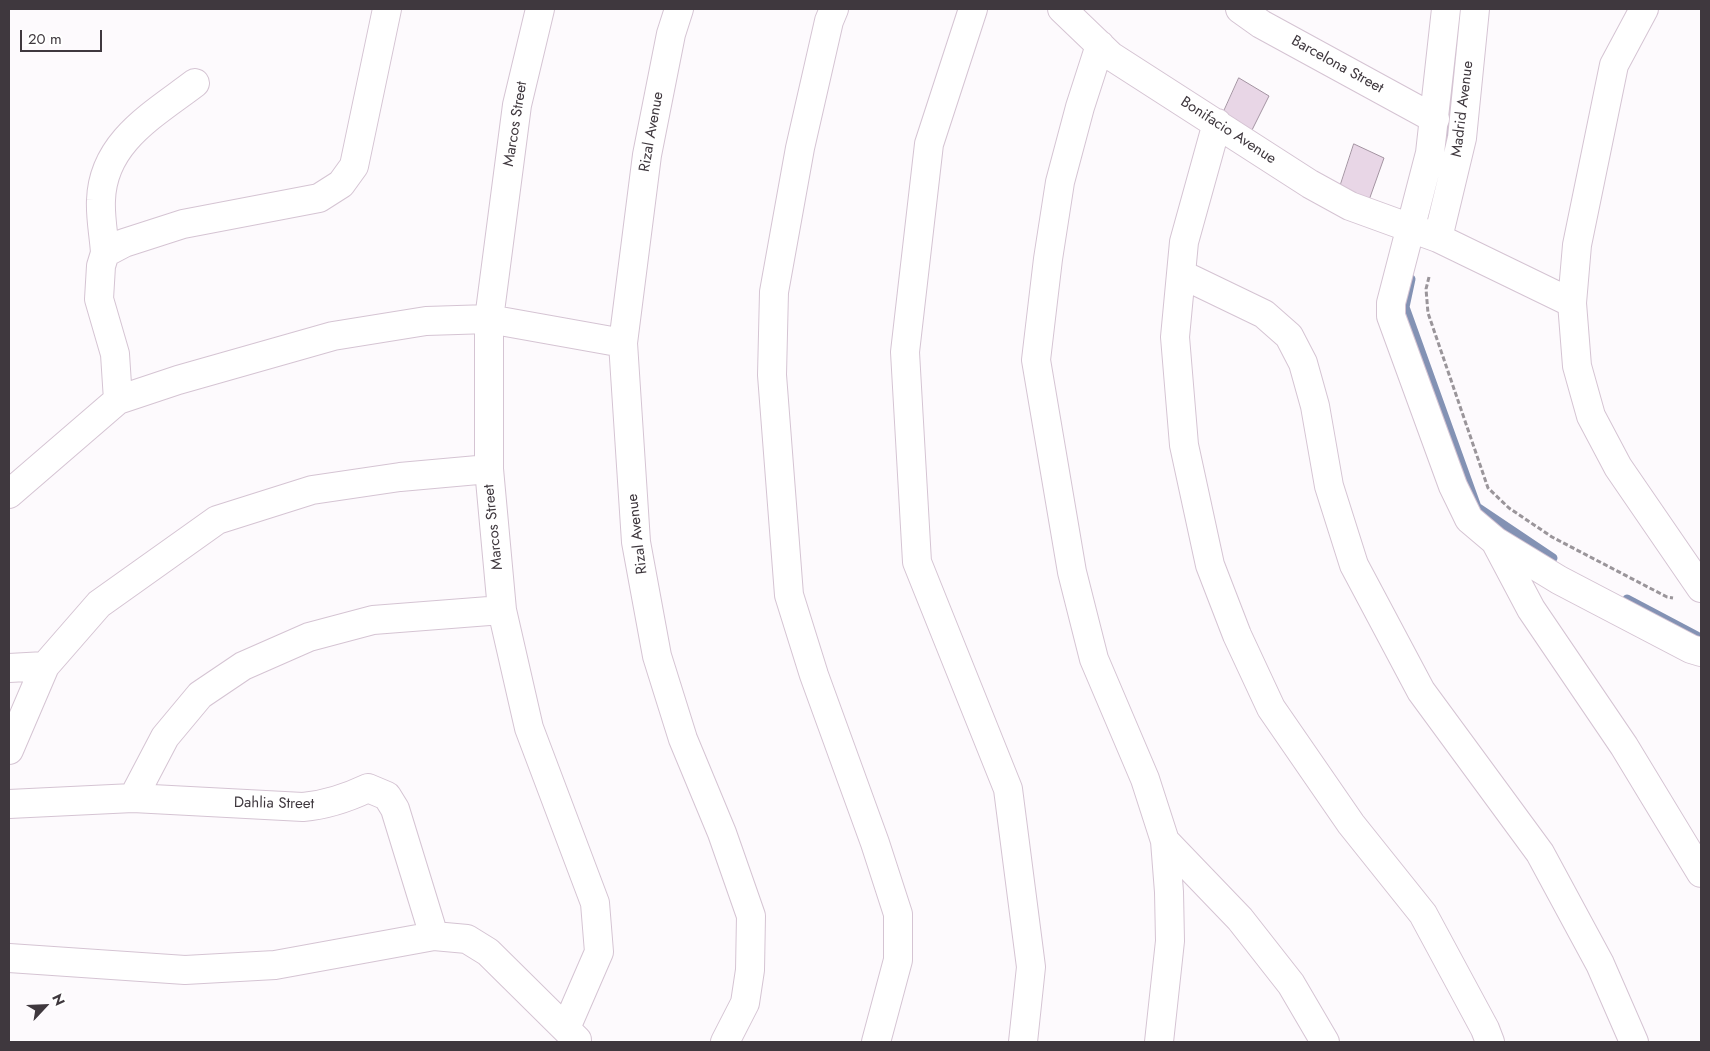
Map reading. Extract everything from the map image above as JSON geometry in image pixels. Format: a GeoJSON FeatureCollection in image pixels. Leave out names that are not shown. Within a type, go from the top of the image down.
{"type":"FeatureCollection","features":[{"type":"Feature","properties":{"kind":"street"},"geometry":{"type":"LineString","coordinates":[[105,254],[124,243],[183,224],[319,198],[341,184],[354,166],[387,9]]}},
{"type":"Feature","properties":{"kind":"street","name":"Marcos Street"},"geometry":{"type":"LineString","coordinates":[[540,9],[517,105],[490,319],[489,469],[502,610],[529,728],[595,902],[599,952],[573,1035]]}},
{"type":"Feature","properties":{"kind":"street","name":"Rizal Avenue"},"geometry":{"type":"LineString","coordinates":[[679,9],[671,34],[647,155],[623,343],[636,542],[657,656],[683,739],[722,833],[751,916],[750,970],[745,1003],[725,1042]]}},
{"type":"Feature","properties":{"kind":"street"},"geometry":{"type":"LineString","coordinates":[[834,9],[829,21],[800,148],[774,292],[772,375],[789,595],[814,675],[875,843],[898,914],[898,960],[876,1042]]}},
{"type":"Feature","properties":{"kind":"street"},"geometry":{"type":"LineString","coordinates":[[973,9],[929,144],[905,352],[918,562],[1008,789],[1031,967],[1023,1042]]}},
{"type":"Feature","properties":{"kind":"street","name":"Bonifacio Avenue"},"geometry":{"type":"LineString","coordinates":[[1062,9],[1110,56],[1318,188],[1350,206],[1438,238],[1572,303]]}},
{"type":"Feature","properties":{"kind":"street","name":"Barcelona Street"},"geometry":{"type":"LineString","coordinates":[[1240,9],[1261,24],[1435,119]]}},
{"type":"Feature","properties":{"kind":"street","name":"Madrid Avenue"},"geometry":{"type":"LineString","coordinates":[[1446,9],[1430,153],[1391,303],[1391,316],[1453,486],[1469,519],[1496,542]]}},
{"type":"Feature","properties":{"kind":"street","name":"Madrid Avenue"},"geometry":{"type":"LineString","coordinates":[[1438,238],[1462,138],[1475,9]]}},
{"type":"Feature","properties":{"kind":"street"},"geometry":{"type":"LineString","coordinates":[[1644,9],[1614,66],[1577,245],[1572,303],[1577,366],[1591,416],[1618,467],[1701,588]]}},
{"type":"Feature","properties":{"kind":"street"},"geometry":{"type":"LineString","coordinates":[[1100,45],[1080,107],[1060,182],[1048,259],[1036,360],[1072,572],[1094,659],[1144,779],[1164,841],[1169,892],[1170,941],[1160,1041]]}},
{"type":"Feature","properties":{"kind":"street"},"geometry":{"type":"LineString","coordinates":[[118,400],[115,354],[99,299],[105,254],[100,200],[108,165],[133,130],[194,83]]}},
{"type":"Feature","properties":{"kind":"street"},"geometry":{"type":"LineString","coordinates":[[1216,123],[1184,242],[1175,336],[1184,445],[1210,565],[1237,635],[1271,708],[1351,824],[1423,914],[1485,1029],[1490,1042]]}},
{"type":"Feature","properties":{"kind":"street"},"geometry":{"type":"LineString","coordinates":[[1181,274],[1264,314],[1289,336],[1303,363],[1315,406],[1329,486],[1354,565],[1421,691],[1540,853],[1600,964],[1634,1042]]}},
{"type":"Feature","properties":{"kind":"street"},"geometry":{"type":"LineString","coordinates":[[9,494],[118,400],[178,380],[333,336],[426,322],[490,319],[623,343]]}},
{"type":"Feature","properties":{"kind":"street"},"geometry":{"type":"LineString","coordinates":[[9,750],[45,666],[99,604],[217,520],[312,490],[400,477],[489,469]]}},
{"type":"Feature","properties":{"kind":"street"},"geometry":{"type":"LineString","coordinates":[[1496,542],[1559,580],[1626,616],[1691,649],[1701,652]]}},
{"type":"Feature","properties":{"kind":"street"},"geometry":{"type":"LineString","coordinates":[[1496,542],[1531,609],[1624,746],[1701,873]]}},
{"type":"Feature","properties":{"kind":"street"},"geometry":{"type":"LineString","coordinates":[[133,798],[164,737],[200,695],[243,666],[309,637],[373,620],[502,610]]}},
{"type":"Feature","properties":{"kind":"street"},"geometry":{"type":"LineString","coordinates":[[9,668],[45,666]]}},
{"type":"Feature","properties":{"kind":"street","name":"Dahlia Street"},"geometry":{"type":"LineString","coordinates":[[9,804],[133,798],[303,807],[318,806],[345,798],[368,788],[387,796],[395,809],[434,936]]}},
{"type":"Feature","properties":{"kind":"street"},"geometry":{"type":"LineString","coordinates":[[1164,841],[1240,919],[1291,984],[1325,1042]]}},
{"type":"Feature","properties":{"kind":"street"},"geometry":{"type":"LineString","coordinates":[[9,958],[185,970],[275,965],[434,936],[467,939],[488,952],[573,1035]]}},
{"type":"Feature","properties":{"kind":"path"},"geometry":{"type":"LineString","coordinates":[[1438,238],[1426,289],[1428,313],[1488,488],[1509,508],[1552,537],[1667,597],[1676,598]]}},
{"type":"Feature","properties":{"kind":"building"},"geometry":{"type":"Polygon","coordinates":[[[1239,78],[1269,96],[1247,140],[1220,120],[1239,78]]]}},
{"type":"Feature","properties":{"kind":"building"},"geometry":{"type":"Polygon","coordinates":[[[1354,144],[1384,158],[1368,203],[1339,190],[1354,144]]]}},
{"type":"Feature","properties":{"kind":"waterway"},"geometry":{"type":"LineString","coordinates":[[1443,159],[1454,63]]}},
{"type":"Feature","properties":{"kind":"waterway"},"geometry":{"type":"LineString","coordinates":[[1411,279],[1405,307],[1477,507],[1553,558]]}},
{"type":"Feature","properties":{"kind":"waterway"},"geometry":{"type":"LineString","coordinates":[[1627,599],[1697,636]]}}]}
